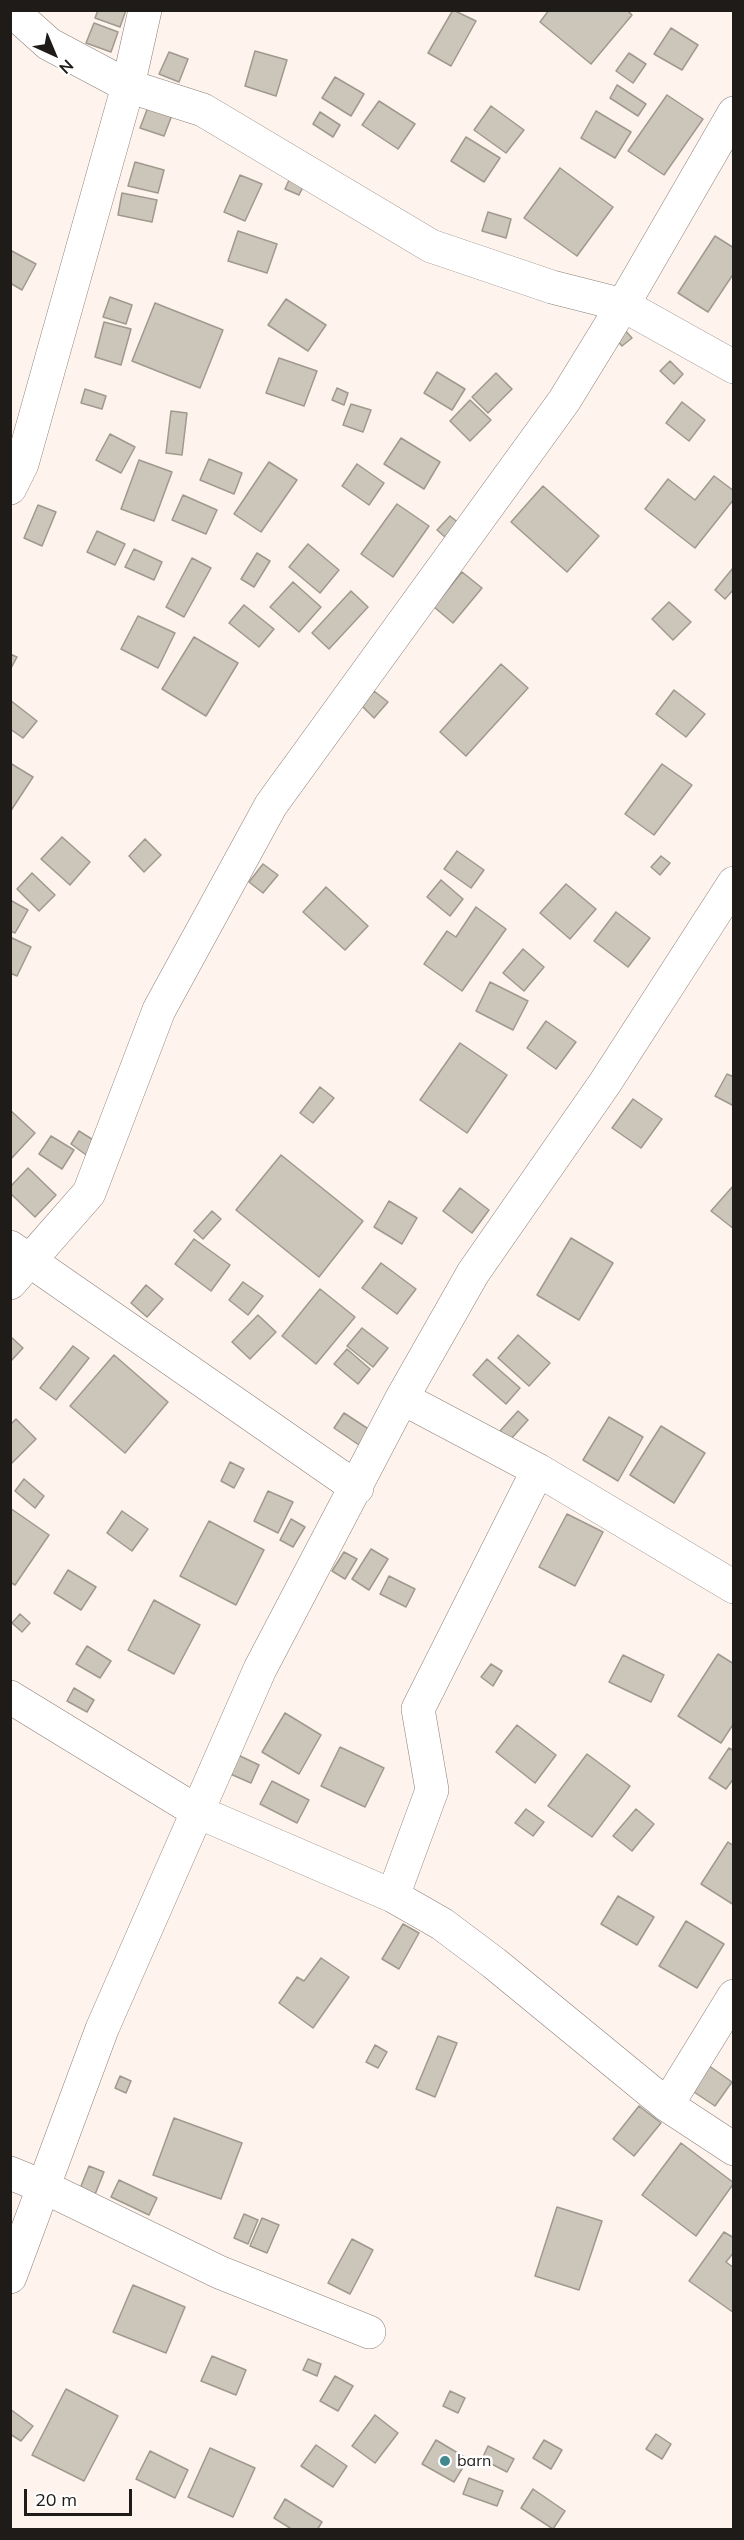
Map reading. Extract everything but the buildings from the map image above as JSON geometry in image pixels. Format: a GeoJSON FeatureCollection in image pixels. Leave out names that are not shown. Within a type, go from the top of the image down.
{"type":"FeatureCollection","features":[{"type":"Feature","properties":{"kind":"street"},"geometry":{"type":"LineString","coordinates":[[11,10],[50,44],[128,86],[203,110],[431,246],[552,287],[624,305],[734,367]]}},
{"type":"Feature","properties":{"kind":"street"},"geometry":{"type":"LineString","coordinates":[[10,488],[22,464],[128,86],[145,10]]}},
{"type":"Feature","properties":{"kind":"street"},"geometry":{"type":"LineString","coordinates":[[357,1488],[17,1263],[89,1193],[159,1010],[271,805],[564,401],[624,305],[734,113]]}},
{"type":"Feature","properties":{"kind":"street"},"geometry":{"type":"LineString","coordinates":[[10,2277],[102,2030],[260,1669],[357,1488],[402,1398],[473,1273],[605,1083],[734,883]]}},
{"type":"Feature","properties":{"kind":"street"},"geometry":{"type":"LineString","coordinates":[[402,1398],[538,1470],[734,1587]]}},
{"type":"Feature","properties":{"kind":"street"},"geometry":{"type":"LineString","coordinates":[[393,1896],[432,1790],[418,1710],[538,1470]]}},
{"type":"Feature","properties":{"kind":"street"},"geometry":{"type":"LineString","coordinates":[[10,1697],[198,1812],[393,1896],[442,1924],[494,1963],[667,2105],[734,2149]]}},
{"type":"Feature","properties":{"kind":"street"},"geometry":{"type":"LineString","coordinates":[[667,2105],[734,1996]]}},
{"type":"Feature","properties":{"kind":"street"},"geometry":{"type":"LineString","coordinates":[[10,2173],[42,2186],[219,2272],[369,2332]]}},
{"type":"Feature","properties":{"kind":"place","name":"barn"},"geometry":{"type":"Point","coordinates":[445,2461]}}]}
